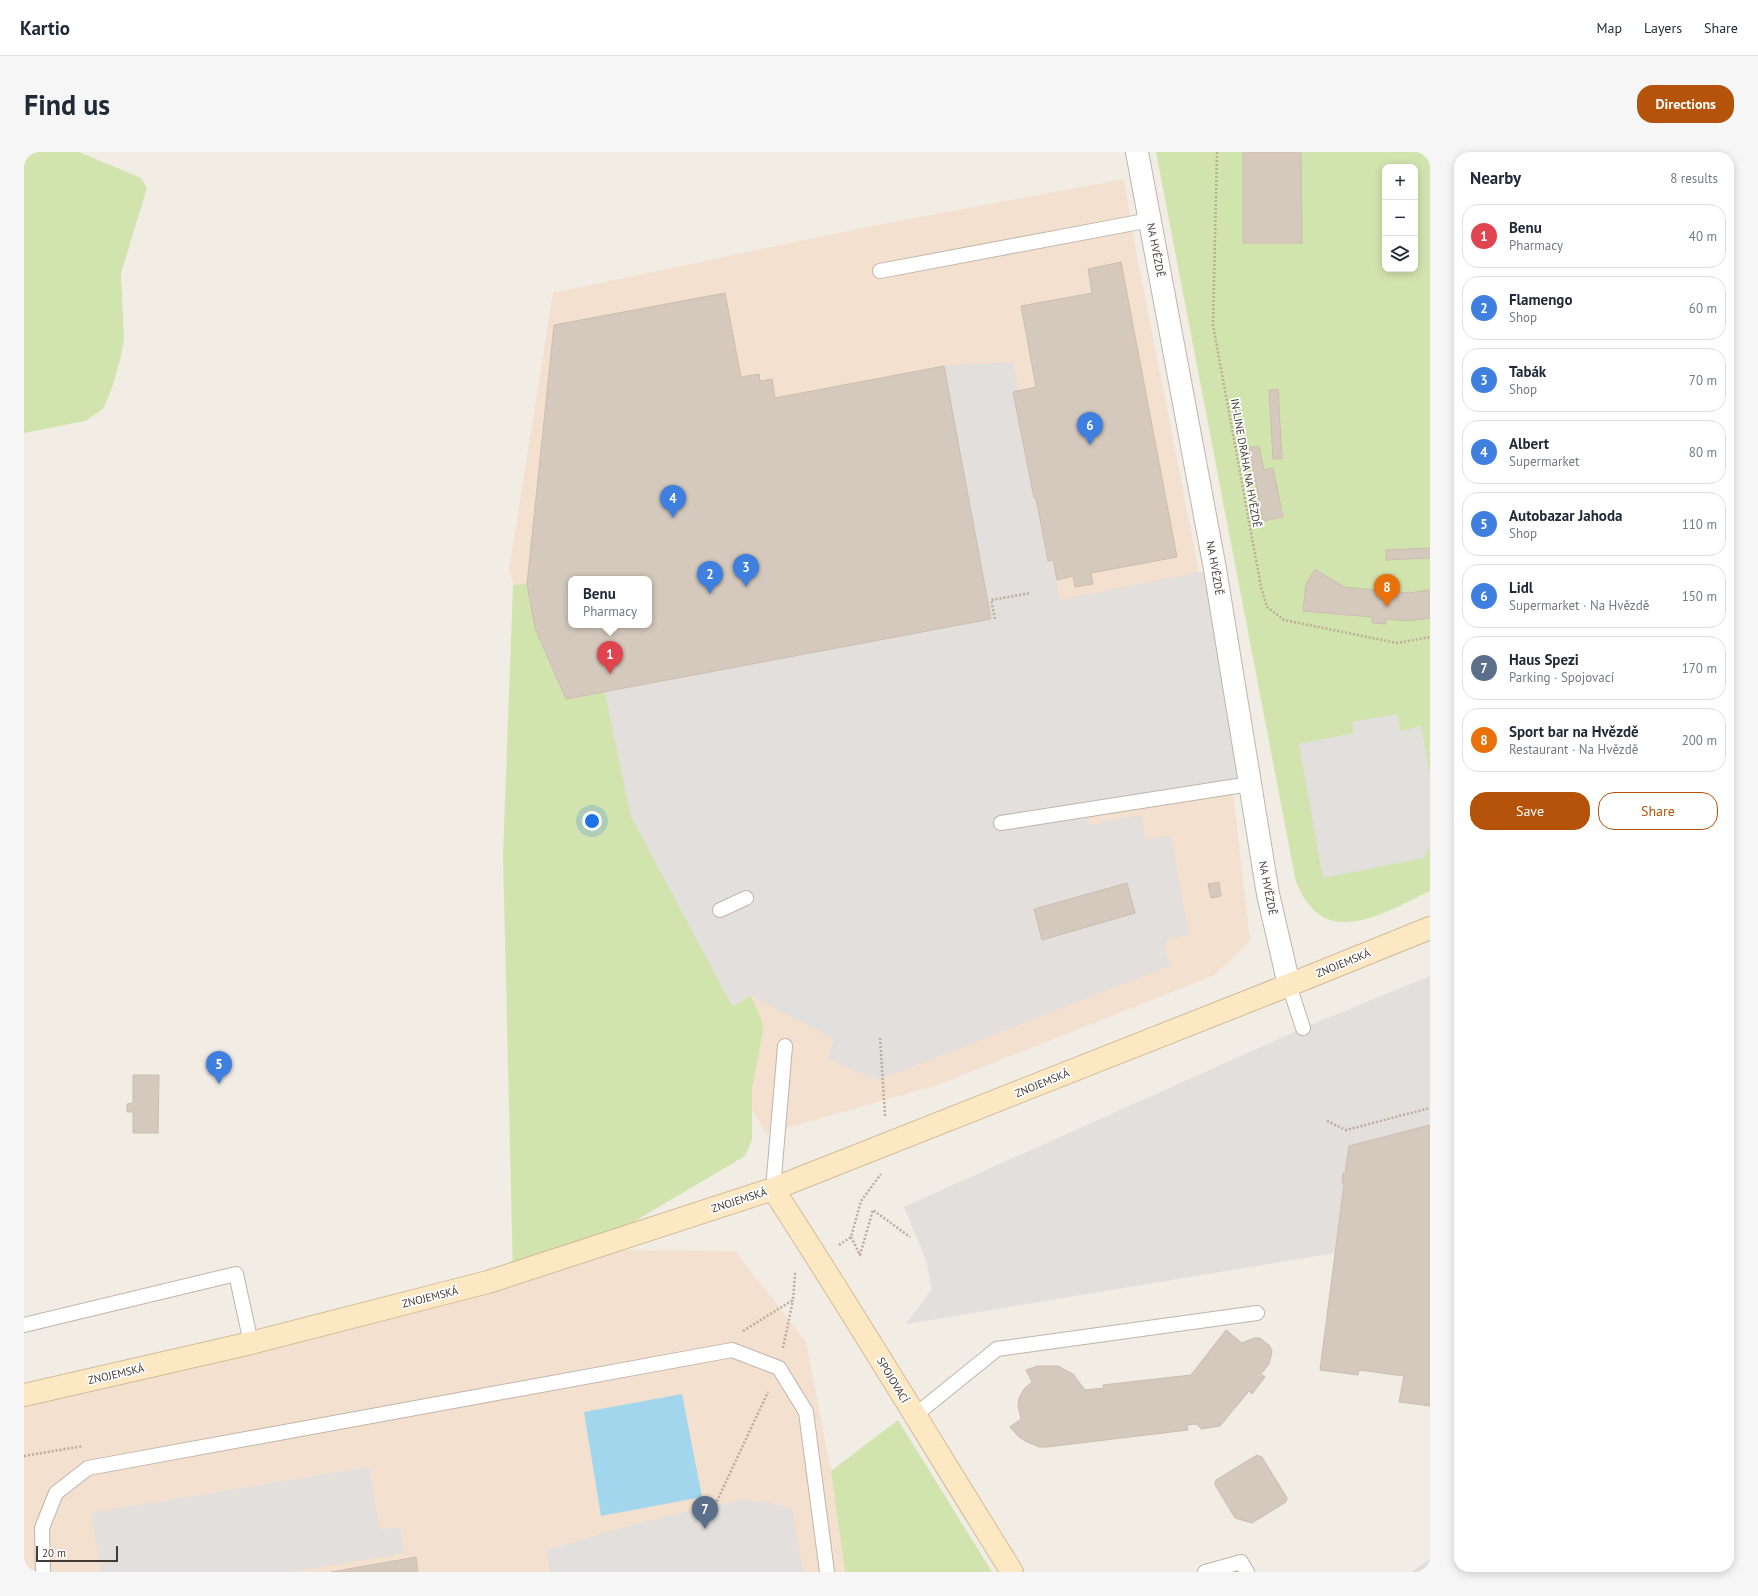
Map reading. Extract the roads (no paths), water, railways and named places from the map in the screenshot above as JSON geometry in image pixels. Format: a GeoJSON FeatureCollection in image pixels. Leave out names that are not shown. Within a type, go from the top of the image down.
{"type":"FeatureCollection","features":[{"type":"Feature","properties":{"kind":"main road","name":"ZNOJEMSKÁ"},"geometry":{"type":"LineString","coordinates":[[24,1395],[251,1343],[488,1282],[773,1189],[1430,928]]}},
{"type":"Feature","properties":{"kind":"main road","name":"SPOJOVACÍ"},"geometry":{"type":"LineString","coordinates":[[773,1189],[819,1259],[914,1416],[1012,1572]]}},
{"type":"Feature","properties":{"kind":"street","name":"NA HVĚZDĚ"},"geometry":{"type":"LineString","coordinates":[[1137,152],[1215,569],[1268,894],[1289,985]]}},
{"type":"Feature","properties":{"kind":"lane"},"geometry":{"type":"LineString","coordinates":[[880,271],[1150,220]]}},
{"type":"Feature","properties":{"kind":"lane"},"geometry":{"type":"LineString","coordinates":[[1001,823],[1250,784]]}},
{"type":"Feature","properties":{"kind":"lane"},"geometry":{"type":"LineString","coordinates":[[720,910],[746,898]]}},
{"type":"Feature","properties":{"kind":"lane"},"geometry":{"type":"LineString","coordinates":[[1289,985],[1303,1028]]}},
{"type":"Feature","properties":{"kind":"lane"},"geometry":{"type":"LineString","coordinates":[[773,1189],[785,1046]]}},
{"type":"Feature","properties":{"kind":"lane"},"geometry":{"type":"LineString","coordinates":[[24,1325],[236,1274],[251,1343]]}},
{"type":"Feature","properties":{"kind":"lane"},"geometry":{"type":"LineString","coordinates":[[914,1416],[997,1350],[1257,1313]]}},
{"type":"Feature","properties":{"kind":"lane"},"geometry":{"type":"LineString","coordinates":[[43,1572],[42,1528],[56,1493],[88,1468],[732,1350],[779,1368],[806,1412],[827,1572]]}},
{"type":"Feature","properties":{"kind":"lane"},"geometry":{"type":"LineString","coordinates":[[1205,1572],[1242,1562],[1247,1572]]}},
{"type":"Feature","properties":{"kind":"water"},"geometry":{"type":"Polygon","coordinates":[[[682,1394],[702,1497],[601,1516],[584,1412],[682,1394]]]}},
{"type":"Feature","properties":{"kind":"place","name":"Lidl"},"geometry":{"type":"Point","coordinates":[1090,445]}},
{"type":"Feature","properties":{"kind":"place","name":"Albert"},"geometry":{"type":"Point","coordinates":[673,518]}},
{"type":"Feature","properties":{"kind":"place","name":"Tabák"},"geometry":{"type":"Point","coordinates":[746,587]}},
{"type":"Feature","properties":{"kind":"place","name":"Flamengo"},"geometry":{"type":"Point","coordinates":[710,594]}},
{"type":"Feature","properties":{"kind":"place","name":"Sport bar na Hvězdě"},"geometry":{"type":"Point","coordinates":[1387,607]}},
{"type":"Feature","properties":{"kind":"place","name":"Benu"},"geometry":{"type":"Point","coordinates":[610,674]}},
{"type":"Feature","properties":{"kind":"place","name":"Autobazar Jahoda"},"geometry":{"type":"Point","coordinates":[219,1084]}},
{"type":"Feature","properties":{"kind":"place","name":"Haus Spezi"},"geometry":{"type":"Point","coordinates":[705,1529]}}]}
